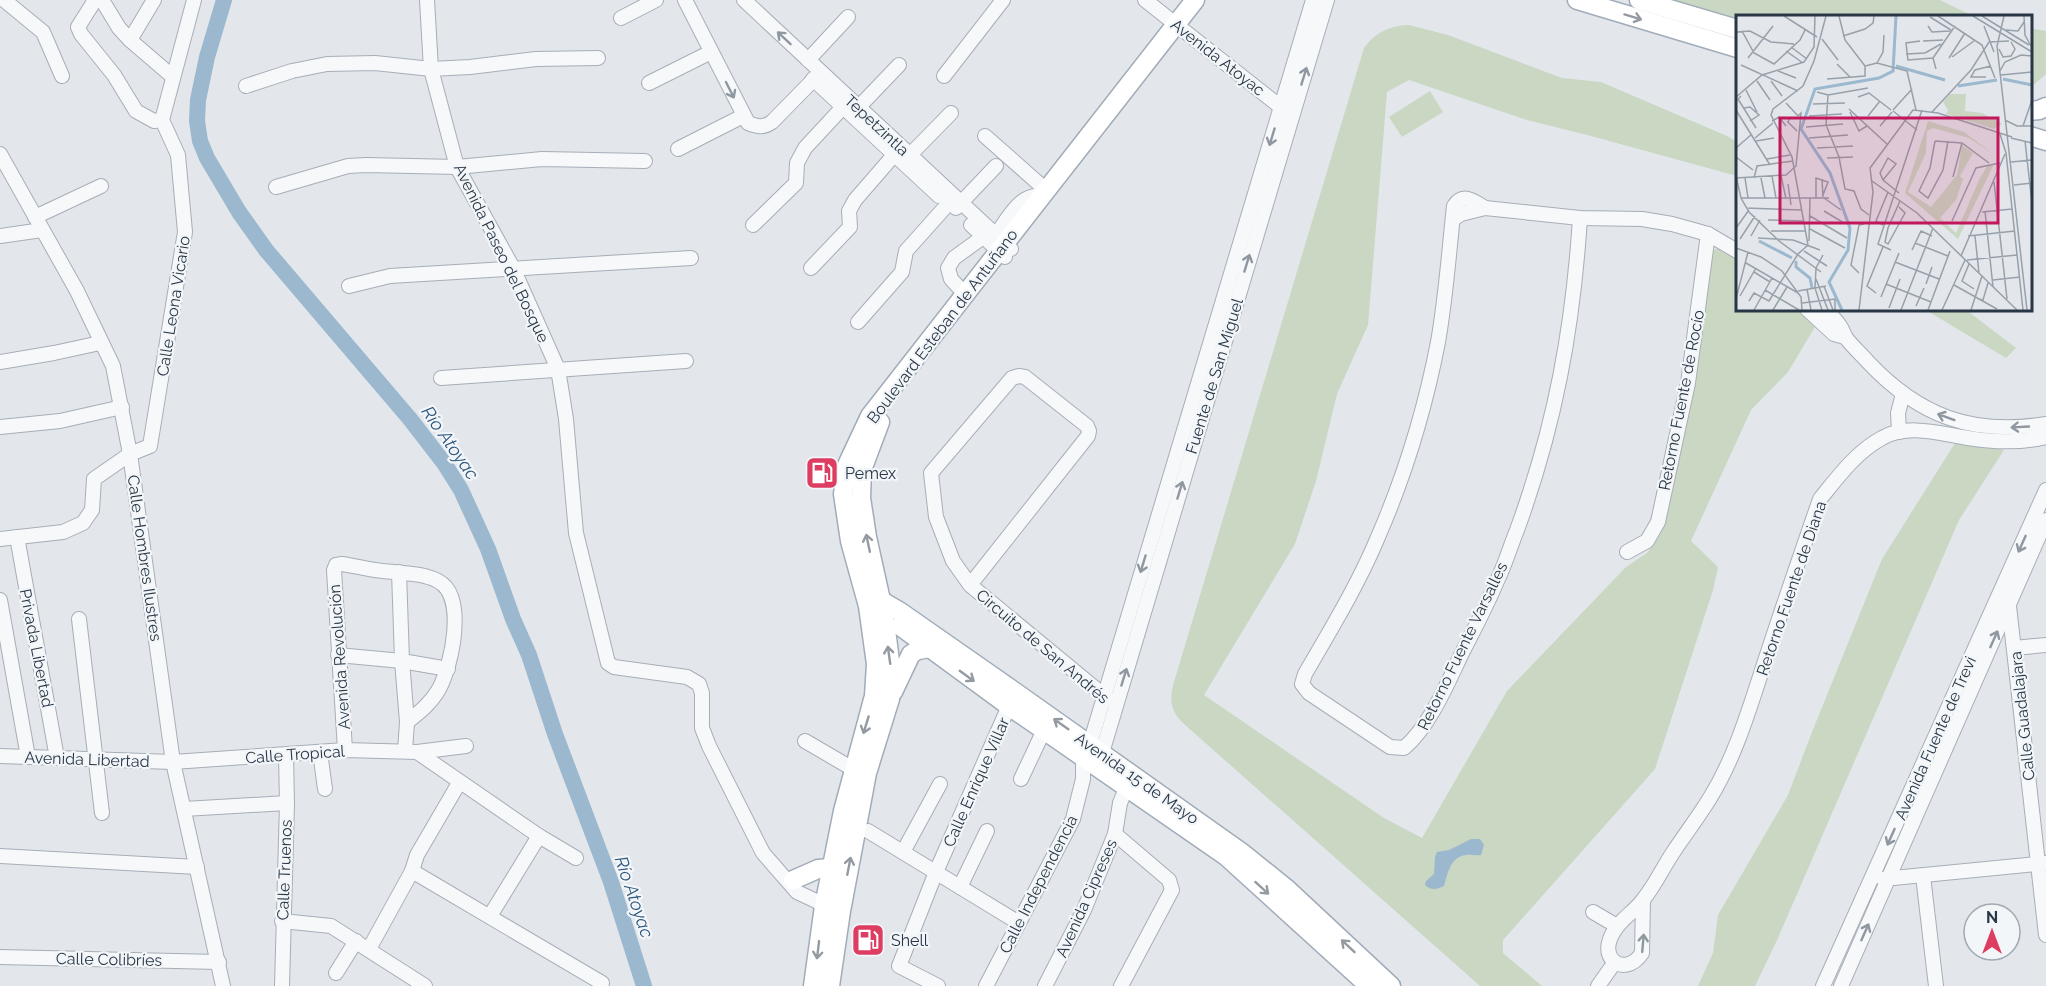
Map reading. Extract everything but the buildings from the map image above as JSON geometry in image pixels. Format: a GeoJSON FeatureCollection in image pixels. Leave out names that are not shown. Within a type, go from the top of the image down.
{"type":"FeatureCollection","features":[{"type":"Feature","properties":{"kind":"main road","name":"Boulevard Esteban de Antuñano"},"geometry":{"type":"LineString","coordinates":[[830,986],[833,904],[831,868],[853,769],[874,696],[875,603],[861,498],[862,470],[866,453],[881,419],[1000,245],[1179,26],[1195,0]]}},
{"type":"Feature","properties":{"kind":"main road","name":"Boulevard Esteban de Antuñano"},"geometry":{"type":"LineString","coordinates":[[813,986],[867,773],[890,699],[891,669],[875,603],[850,542],[843,494],[847,465],[870,416],[1000,245],[1179,26],[1207,0]]}},
{"type":"Feature","properties":{"kind":"main road"},"geometry":{"type":"LineString","coordinates":[[1577,0],[1736,48]]}},
{"type":"Feature","properties":{"kind":"main road"},"geometry":{"type":"LineString","coordinates":[[1639,0],[1736,29]]}},
{"type":"Feature","properties":{"kind":"main road"},"geometry":{"type":"LineString","coordinates":[[2031,111],[2046,107]]}},
{"type":"Feature","properties":{"kind":"main road"},"geometry":{"type":"LineString","coordinates":[[2031,118],[2046,123]]}},
{"type":"Feature","properties":{"kind":"main road"},"geometry":{"type":"LineString","coordinates":[[2031,136],[2046,141]]}},
{"type":"Feature","properties":{"kind":"main road","name":"Avenida 15 de Mayo"},"geometry":{"type":"LineString","coordinates":[[875,603],[930,648],[1012,699],[1044,730],[1129,781],[1259,867],[1287,889],[1390,986]]}},
{"type":"Feature","properties":{"kind":"main road","name":"Avenida 15 de Mayo"},"geometry":{"type":"LineString","coordinates":[[875,603],[1012,699],[1091,760]]}},
{"type":"Feature","properties":{"kind":"main road"},"geometry":{"type":"LineString","coordinates":[[890,699],[912,654],[918,650],[930,648]]}},
{"type":"Feature","properties":{"kind":"main road","name":"Avenida 15 de Mayo"},"geometry":{"type":"LineString","coordinates":[[1129,781],[1226,856],[1369,986]]}},
{"type":"Feature","properties":{"kind":"main road"},"geometry":{"type":"LineString","coordinates":[[788,877],[831,868]]}},
{"type":"Feature","properties":{"kind":"street"},"geometry":{"type":"LineString","coordinates":[[4,0],[43,33],[62,76]]}},
{"type":"Feature","properties":{"kind":"street"},"geometry":{"type":"LineString","coordinates":[[95,0],[78,27],[81,34],[114,75],[136,111],[154,121],[162,120],[194,0]]}},
{"type":"Feature","properties":{"kind":"street"},"geometry":{"type":"LineString","coordinates":[[102,0],[119,28],[130,40],[174,77]]}},
{"type":"Feature","properties":{"kind":"street"},"geometry":{"type":"LineString","coordinates":[[130,40],[154,0]]}},
{"type":"Feature","properties":{"kind":"street","name":"Avenida Paseo del Bosque"},"geometry":{"type":"LineString","coordinates":[[427,0],[432,69],[458,167],[513,268],[558,369],[566,419],[576,533],[608,663],[614,667],[687,677],[699,684],[702,693],[702,728],[763,853],[788,877],[833,904]]}},
{"type":"Feature","properties":{"kind":"street"},"geometry":{"type":"LineString","coordinates":[[621,18],[656,0]]}},
{"type":"Feature","properties":{"kind":"street"},"geometry":{"type":"LineString","coordinates":[[685,0],[748,123],[758,127],[772,123],[817,76]]}},
{"type":"Feature","properties":{"kind":"street","name":"Tepetzintla"},"geometry":{"type":"LineString","coordinates":[[744,0],[759,5],[808,60],[817,76],[851,110],[954,206],[1000,245]]}},
{"type":"Feature","properties":{"kind":"street"},"geometry":{"type":"LineString","coordinates":[[944,76],[1003,0]]}},
{"type":"Feature","properties":{"kind":"street","name":"Avenida Atoyac"},"geometry":{"type":"LineString","coordinates":[[1145,0],[1286,111]]}},
{"type":"Feature","properties":{"kind":"street","name":"Fuente de San Miguel"},"geometry":{"type":"LineString","coordinates":[[1091,760],[1115,707],[1286,111],[1313,0]]}},
{"type":"Feature","properties":{"kind":"street","name":"Fuente de San Miguel"},"geometry":{"type":"LineString","coordinates":[[1091,760],[1104,694],[1286,111],[1327,0]]}},
{"type":"Feature","properties":{"kind":"street"},"geometry":{"type":"LineString","coordinates":[[808,60],[848,17]]}},
{"type":"Feature","properties":{"kind":"street"},"geometry":{"type":"LineString","coordinates":[[649,83],[711,52]]}},
{"type":"Feature","properties":{"kind":"street"},"geometry":{"type":"LineString","coordinates":[[246,86],[292,71],[327,64],[375,63],[432,69],[470,67],[536,58],[598,58]]}},
{"type":"Feature","properties":{"kind":"street"},"geometry":{"type":"LineString","coordinates":[[753,225],[796,183],[797,163],[805,148],[851,110],[899,65]]}},
{"type":"Feature","properties":{"kind":"street"},"geometry":{"type":"LineString","coordinates":[[811,268],[850,227],[849,211],[855,200],[951,113]]}},
{"type":"Feature","properties":{"kind":"street"},"geometry":{"type":"LineString","coordinates":[[678,149],[743,116]]}},
{"type":"Feature","properties":{"kind":"street","name":"Calle Leona Vicario"},"geometry":{"type":"LineString","coordinates":[[130,454],[150,446],[185,232],[178,155],[162,120]]}},
{"type":"Feature","properties":{"kind":"street"},"geometry":{"type":"LineString","coordinates":[[985,136],[1044,193]]}},
{"type":"Feature","properties":{"kind":"street","name":"Calle Hombres Ilustres"},"geometry":{"type":"LineString","coordinates":[[0,154],[77,291],[113,366],[130,454],[174,762],[223,986]]}},
{"type":"Feature","properties":{"kind":"street"},"geometry":{"type":"LineString","coordinates":[[276,187],[348,166],[458,167],[542,159],[645,161]]}},
{"type":"Feature","properties":{"kind":"street"},"geometry":{"type":"LineString","coordinates":[[858,322],[902,272],[906,251],[996,166]]}},
{"type":"Feature","properties":{"kind":"street"},"geometry":{"type":"LineString","coordinates":[[35,217],[101,186]]}},
{"type":"Feature","properties":{"kind":"street","name":"Retorno Fuente Varsalles"},"geometry":{"type":"LineString","coordinates":[[1464,198],[1471,199],[1485,208],[1580,218],[1577,277],[1564,365],[1556,405],[1533,487],[1498,580],[1448,682],[1417,737],[1404,748],[1390,747],[1309,693],[1302,684],[1305,674],[1343,609],[1378,539],[1405,469],[1426,396],[1438,340],[1454,206],[1458,200],[1464,198]]}},
{"type":"Feature","properties":{"kind":"street"},"geometry":{"type":"LineString","coordinates":[[1580,218],[1642,219],[1672,224],[1708,234],[1736,250]]}},
{"type":"Feature","properties":{"kind":"street"},"geometry":{"type":"LineString","coordinates":[[0,236],[42,230]]}},
{"type":"Feature","properties":{"kind":"street","name":"Retorno Fuente de Rocío"},"geometry":{"type":"LineString","coordinates":[[1628,552],[1647,542],[1658,522],[1688,383],[1708,234]]}},
{"type":"Feature","properties":{"kind":"street"},"geometry":{"type":"LineString","coordinates":[[965,294],[951,279],[948,268],[954,258],[1000,245]]}},
{"type":"Feature","properties":{"kind":"street"},"geometry":{"type":"LineString","coordinates":[[349,286],[390,276],[691,258]]}},
{"type":"Feature","properties":{"kind":"street"},"geometry":{"type":"LineString","coordinates":[[1808,310],[1834,334],[1845,337]]}},
{"type":"Feature","properties":{"kind":"street"},"geometry":{"type":"LineString","coordinates":[[1826,310],[1840,326],[1845,337],[1881,375],[1902,394],[1936,413],[1970,424],[2015,428],[2046,424]]}},
{"type":"Feature","properties":{"kind":"street"},"geometry":{"type":"LineString","coordinates":[[0,362],[100,343]]}},
{"type":"Feature","properties":{"kind":"street"},"geometry":{"type":"LineString","coordinates":[[441,378],[686,361]]}},
{"type":"Feature","properties":{"kind":"street","name":"Circuito de San Andrés"},"geometry":{"type":"LineString","coordinates":[[970,585],[1088,436],[1087,426],[1025,377],[1012,378],[931,473],[936,518],[953,561],[970,585],[1104,694],[1115,707]]}},
{"type":"Feature","properties":{"kind":"street"},"geometry":{"type":"LineString","coordinates":[[1899,432],[1898,414],[1902,394]]}},
{"type":"Feature","properties":{"kind":"street"},"geometry":{"type":"LineString","coordinates":[[0,427],[60,421],[122,407]]}},
{"type":"Feature","properties":{"kind":"street","name":"Retorno Fuente de Diana"},"geometry":{"type":"LineString","coordinates":[[1615,962],[1607,948],[1617,926],[1643,900],[1711,798],[1741,736],[1820,500],[1845,469],[1883,437],[1899,432],[1919,431],[1995,441],[2046,437]]}},
{"type":"Feature","properties":{"kind":"street"},"geometry":{"type":"LineString","coordinates":[[0,539],[63,532],[83,523],[92,510],[94,479],[130,454]]}},
{"type":"Feature","properties":{"kind":"street","name":"Avenida Fuente de Trevi"},"geometry":{"type":"LineString","coordinates":[[1823,986],[2046,490]]}},
{"type":"Feature","properties":{"kind":"street","name":"Avenida Fuente de Trevi"},"geometry":{"type":"LineString","coordinates":[[1841,986],[2046,520]]}},
{"type":"Feature","properties":{"kind":"street","name":"Privada Libertad"},"geometry":{"type":"LineString","coordinates":[[16,537],[57,758]]}},
{"type":"Feature","properties":{"kind":"street","name":"Avenida Revolución"},"geometry":{"type":"LineString","coordinates":[[345,750],[334,570],[336,565],[342,564],[399,572]]}},
{"type":"Feature","properties":{"kind":"street"},"geometry":{"type":"LineString","coordinates":[[407,722],[428,705],[439,690],[448,669],[454,633],[452,597],[447,587],[436,580],[399,572],[402,661],[407,722],[411,751],[576,858]]}},
{"type":"Feature","properties":{"kind":"street","name":"Privada Libertad"},"geometry":{"type":"LineString","coordinates":[[0,600],[28,757]]}},
{"type":"Feature","properties":{"kind":"street","name":"Calle Guadalajara"},"geometry":{"type":"LineString","coordinates":[[2009,604],[2042,864],[2046,935]]}},
{"type":"Feature","properties":{"kind":"street"},"geometry":{"type":"LineString","coordinates":[[79,619],[102,813]]}},
{"type":"Feature","properties":{"kind":"street"},"geometry":{"type":"LineString","coordinates":[[2014,648],[2046,645]]}},
{"type":"Feature","properties":{"kind":"street"},"geometry":{"type":"LineString","coordinates":[[338,655],[402,661],[448,669]]}},
{"type":"Feature","properties":{"kind":"street","name":"Calle Enrique Villar"},"geometry":{"type":"LineString","coordinates":[[938,986],[898,966],[936,872],[1012,699]]}},
{"type":"Feature","properties":{"kind":"street"},"geometry":{"type":"LineString","coordinates":[[1021,779],[1044,730]]}},
{"type":"Feature","properties":{"kind":"street"},"geometry":{"type":"LineString","coordinates":[[805,741],[853,769]]}},
{"type":"Feature","properties":{"kind":"street","name":"Calle Tropical"},"geometry":{"type":"LineString","coordinates":[[174,762],[345,750],[411,751],[466,746]]}},
{"type":"Feature","properties":{"kind":"street"},"geometry":{"type":"LineString","coordinates":[[320,752],[325,789]]}},
{"type":"Feature","properties":{"kind":"street","name":"Calle Truenos"},"geometry":{"type":"LineString","coordinates":[[282,986],[287,803],[286,755]]}},
{"type":"Feature","properties":{"kind":"street","name":"Avenida Libertad"},"geometry":{"type":"LineString","coordinates":[[0,756],[174,762]]}},
{"type":"Feature","properties":{"kind":"street","name":"Calle Independencia"},"geometry":{"type":"LineString","coordinates":[[986,986],[1073,819],[1091,760]]}},
{"type":"Feature","properties":{"kind":"street","name":"Avenida Cipreses"},"geometry":{"type":"LineString","coordinates":[[1045,986],[1084,910],[1115,834],[1129,781]]}},
{"type":"Feature","properties":{"kind":"street"},"geometry":{"type":"LineString","coordinates":[[369,949],[412,871],[417,855],[459,783]]}},
{"type":"Feature","properties":{"kind":"street"},"geometry":{"type":"LineString","coordinates":[[903,852],[940,784]]}},
{"type":"Feature","properties":{"kind":"street"},"geometry":{"type":"LineString","coordinates":[[184,809],[287,803]]}},
{"type":"Feature","properties":{"kind":"street"},"geometry":{"type":"LineString","coordinates":[[868,831],[1019,923]]}},
{"type":"Feature","properties":{"kind":"street"},"geometry":{"type":"LineString","coordinates":[[960,887],[987,831]]}},
{"type":"Feature","properties":{"kind":"street"},"geometry":{"type":"LineString","coordinates":[[1115,834],[1169,880],[1172,890],[1121,986]]}},
{"type":"Feature","properties":{"kind":"street"},"geometry":{"type":"LineString","coordinates":[[490,916],[539,836]]}},
{"type":"Feature","properties":{"kind":"street"},"geometry":{"type":"LineString","coordinates":[[0,856],[197,867]]}},
{"type":"Feature","properties":{"kind":"street"},"geometry":{"type":"LineString","coordinates":[[1872,878],[1888,879],[2042,864]]}},
{"type":"Feature","properties":{"kind":"street"},"geometry":{"type":"LineString","coordinates":[[412,871],[602,983]]}},
{"type":"Feature","properties":{"kind":"street"},"geometry":{"type":"LineString","coordinates":[[1923,876],[1936,986]]}},
{"type":"Feature","properties":{"kind":"street"},"geometry":{"type":"LineString","coordinates":[[1598,986],[1615,962],[1631,964],[1638,960],[1642,953],[1643,900]]}},
{"type":"Feature","properties":{"kind":"street"},"geometry":{"type":"LineString","coordinates":[[1593,912],[1617,926]]}},
{"type":"Feature","properties":{"kind":"street"},"geometry":{"type":"LineString","coordinates":[[282,921],[331,926],[425,986]]}},
{"type":"Feature","properties":{"kind":"street"},"geometry":{"type":"LineString","coordinates":[[336,973],[356,941]]}},
{"type":"Feature","properties":{"kind":"street","name":"Calle Colibríes"},"geometry":{"type":"LineString","coordinates":[[0,957],[219,962]]}},
{"type":"Feature","properties":{"kind":"green space"},"geometry":{"type":"Polygon","coordinates":[[[1672,0],[1940,0],[1971,15],[1736,15],[1736,20],[1672,0]]]}},
{"type":"Feature","properties":{"kind":"green space"},"geometry":{"type":"Polygon","coordinates":[[[1409,25],[1448,35],[1562,78],[1601,82],[1727,136],[1736,141],[1736,176],[1527,120],[1409,80],[1387,92],[1368,325],[1337,394],[1316,481],[1295,544],[1204,695],[1384,818],[1422,838],[1507,691],[1626,567],[1647,553],[1660,535],[1693,376],[1712,251],[1720,247],[1736,255],[1736,310],[1799,310],[1815,327],[1788,372],[1751,410],[1691,541],[1718,567],[1713,590],[1655,769],[1503,940],[1503,953],[1542,986],[1480,986],[1184,724],[1173,710],[1172,705],[1171,694],[1174,682],[1364,48],[1373,38],[1395,27],[1409,25]]]}},
{"type":"Feature","properties":{"kind":"green space"},"geometry":{"type":"Polygon","coordinates":[[[2031,28],[2046,31],[2046,74],[2031,87],[2031,28]]]}},
{"type":"Feature","properties":{"kind":"green space"},"geometry":{"type":"Polygon","coordinates":[[[1430,91],[1443,112],[1402,137],[1389,117],[1430,91]]]}},
{"type":"Feature","properties":{"kind":"green space"},"geometry":{"type":"Polygon","coordinates":[[[1926,310],[1966,310],[2016,348],[2006,358],[1926,310]]]}},
{"type":"Feature","properties":{"kind":"green space"},"geometry":{"type":"Polygon","coordinates":[[[1957,440],[2004,450],[1959,520],[1778,938],[1755,986],[1698,986],[1713,953],[1718,915],[1788,795],[1882,559],[1957,440]]]}},
{"type":"Feature","properties":{"kind":"water"},"geometry":{"type":"Polygon","coordinates":[[[1471,839],[1480,839],[1484,845],[1481,855],[1466,855],[1456,859],[1444,886],[1434,889],[1425,885],[1434,874],[1437,852],[1449,850],[1471,839]]]}},
{"type":"Feature","properties":{"kind":"waterway","name":"Río Atoyac"},"geometry":{"type":"LineString","coordinates":[[224,0],[207,57],[198,100],[197,121],[200,141],[207,158],[239,212],[266,250],[410,419],[444,463],[461,490],[488,549],[513,619],[529,655],[555,734],[611,882],[644,986]]}},
{"type":"Feature","properties":{"kind":"place","name":"Pemex"},"geometry":{"type":"Point","coordinates":[822,473]}},
{"type":"Feature","properties":{"kind":"place","name":"Shell"},"geometry":{"type":"Point","coordinates":[868,940]}}]}
